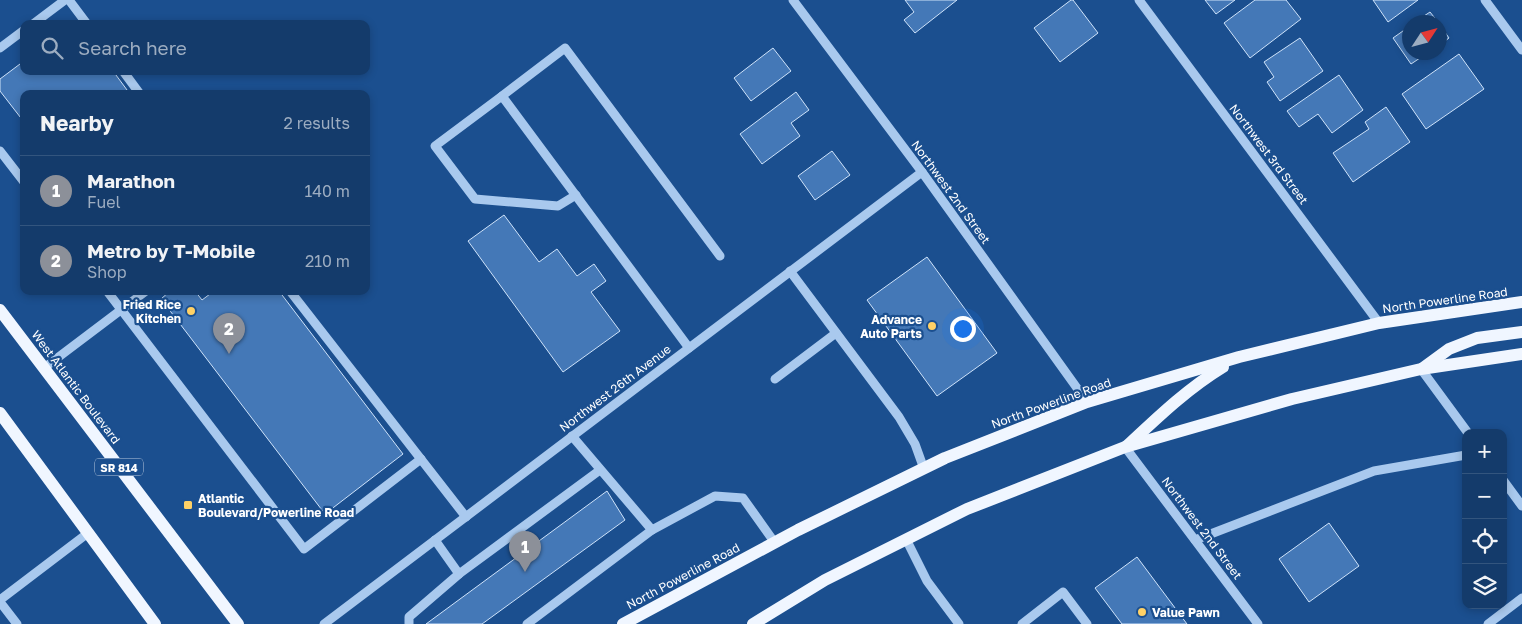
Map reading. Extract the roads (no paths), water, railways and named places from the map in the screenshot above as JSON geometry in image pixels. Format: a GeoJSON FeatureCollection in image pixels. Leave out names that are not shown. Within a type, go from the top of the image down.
{"type":"FeatureCollection","features":[{"type":"Feature","properties":{"kind":"main road","name":"North Powerline Road"},"geometry":{"type":"LineString","coordinates":[[623,624],[774,543],[945,458],[1087,402],[1239,357],[1379,323],[1522,302]]}},
{"type":"Feature","properties":{"kind":"main road","name":"West Atlantic Boulevard"},"geometry":{"type":"LineString","coordinates":[[0,310],[238,624]]}},
{"type":"Feature","properties":{"kind":"main road"},"geometry":{"type":"LineString","coordinates":[[1421,369],[1449,349],[1477,338],[1522,332]]}},
{"type":"Feature","properties":{"kind":"main road"},"geometry":{"type":"LineString","coordinates":[[753,624],[825,580],[966,509],[1125,447],[1292,399],[1421,369],[1522,354]]}},
{"type":"Feature","properties":{"kind":"main road"},"geometry":{"type":"LineString","coordinates":[[1125,447],[1176,400],[1204,379],[1239,357]]}},
{"type":"Feature","properties":{"kind":"main road"},"geometry":{"type":"LineString","coordinates":[[0,413],[155,624]]}},
{"type":"Feature","properties":{"kind":"street"},"geometry":{"type":"LineString","coordinates":[[38,20],[65,0]]}},
{"type":"Feature","properties":{"kind":"street"},"geometry":{"type":"LineString","coordinates":[[69,0],[84,20]]}},
{"type":"Feature","properties":{"kind":"street","name":"Northwest 2nd Street"},"geometry":{"type":"LineString","coordinates":[[793,0],[922,172],[1087,402]]}},
{"type":"Feature","properties":{"kind":"street","name":"Northwest 3rd Street"},"geometry":{"type":"LineString","coordinates":[[1139,0],[1379,323]]}},
{"type":"Feature","properties":{"kind":"street"},"geometry":{"type":"LineString","coordinates":[[1485,0],[1522,50]]}},
{"type":"Feature","properties":{"kind":"street"},"geometry":{"type":"LineString","coordinates":[[0,48],[20,33]]}},
{"type":"Feature","properties":{"kind":"street"},"geometry":{"type":"LineString","coordinates":[[576,195],[558,206],[475,199],[435,146],[565,48],[720,256]]}},
{"type":"Feature","properties":{"kind":"street"},"geometry":{"type":"LineString","coordinates":[[126,75],[137,90]]}},
{"type":"Feature","properties":{"kind":"street"},"geometry":{"type":"LineString","coordinates":[[502,96],[689,348]]}},
{"type":"Feature","properties":{"kind":"street"},"geometry":{"type":"LineString","coordinates":[[0,151],[20,177]]}},
{"type":"Feature","properties":{"kind":"street","name":"Northwest 26th Avenue"},"geometry":{"type":"LineString","coordinates":[[324,624],[922,172]]}},
{"type":"Feature","properties":{"kind":"street"},"geometry":{"type":"LineString","coordinates":[[790,271],[899,417],[915,444],[924,469]]}},
{"type":"Feature","properties":{"kind":"street"},"geometry":{"type":"LineString","coordinates":[[110,295],[304,549],[421,459]]}},
{"type":"Feature","properties":{"kind":"street"},"geometry":{"type":"LineString","coordinates":[[44,368],[141,295]]}},
{"type":"Feature","properties":{"kind":"street"},"geometry":{"type":"LineString","coordinates":[[293,295],[466,517]]}},
{"type":"Feature","properties":{"kind":"street"},"geometry":{"type":"LineString","coordinates":[[774,379],[836,333]]}},
{"type":"Feature","properties":{"kind":"street"},"geometry":{"type":"LineString","coordinates":[[1421,369],[1465,429]]}},
{"type":"Feature","properties":{"kind":"street"},"geometry":{"type":"LineString","coordinates":[[572,436],[652,530]]}},
{"type":"Feature","properties":{"kind":"street","name":"Northwest 2nd Street"},"geometry":{"type":"LineString","coordinates":[[1125,447],[1258,624]]}},
{"type":"Feature","properties":{"kind":"street"},"geometry":{"type":"LineString","coordinates":[[1195,540],[1374,471],[1462,456]]}},
{"type":"Feature","properties":{"kind":"street"},"geometry":{"type":"LineString","coordinates":[[409,624],[410,617],[459,574],[600,470]]}},
{"type":"Feature","properties":{"kind":"street"},"geometry":{"type":"LineString","coordinates":[[1507,485],[1522,506]]}},
{"type":"Feature","properties":{"kind":"street"},"geometry":{"type":"LineString","coordinates":[[527,624],[652,530],[715,496],[744,498],[774,543]]}},
{"type":"Feature","properties":{"kind":"street"},"geometry":{"type":"LineString","coordinates":[[17,624],[0,601],[88,533]]}},
{"type":"Feature","properties":{"kind":"street"},"geometry":{"type":"LineString","coordinates":[[906,539],[927,581],[959,624]]}},
{"type":"Feature","properties":{"kind":"street"},"geometry":{"type":"LineString","coordinates":[[435,540],[459,574]]}},
{"type":"Feature","properties":{"kind":"street"},"geometry":{"type":"LineString","coordinates":[[1022,624],[1062,592],[1087,624]]}},
{"type":"Feature","properties":{"kind":"street"},"geometry":{"type":"LineString","coordinates":[[1488,624],[1522,598]]}},
{"type":"Feature","properties":{"kind":"place","name":"Fried Rice Kitchen"},"geometry":{"type":"Point","coordinates":[191,311]}},
{"type":"Feature","properties":{"kind":"place","name":"Advance Auto Parts"},"geometry":{"type":"Point","coordinates":[932,326]}},
{"type":"Feature","properties":{"kind":"place","name":"Metro by T-Mobile"},"geometry":{"type":"Point","coordinates":[229,354]}},
{"type":"Feature","properties":{"kind":"place","name":"Atlantic Boulevard/Powerline Road"},"geometry":{"type":"Point","coordinates":[188,505]}},
{"type":"Feature","properties":{"kind":"place","name":"Marathon"},"geometry":{"type":"Point","coordinates":[525,572]}},
{"type":"Feature","properties":{"kind":"place","name":"Value Pawn"},"geometry":{"type":"Point","coordinates":[1142,612]}}]}
